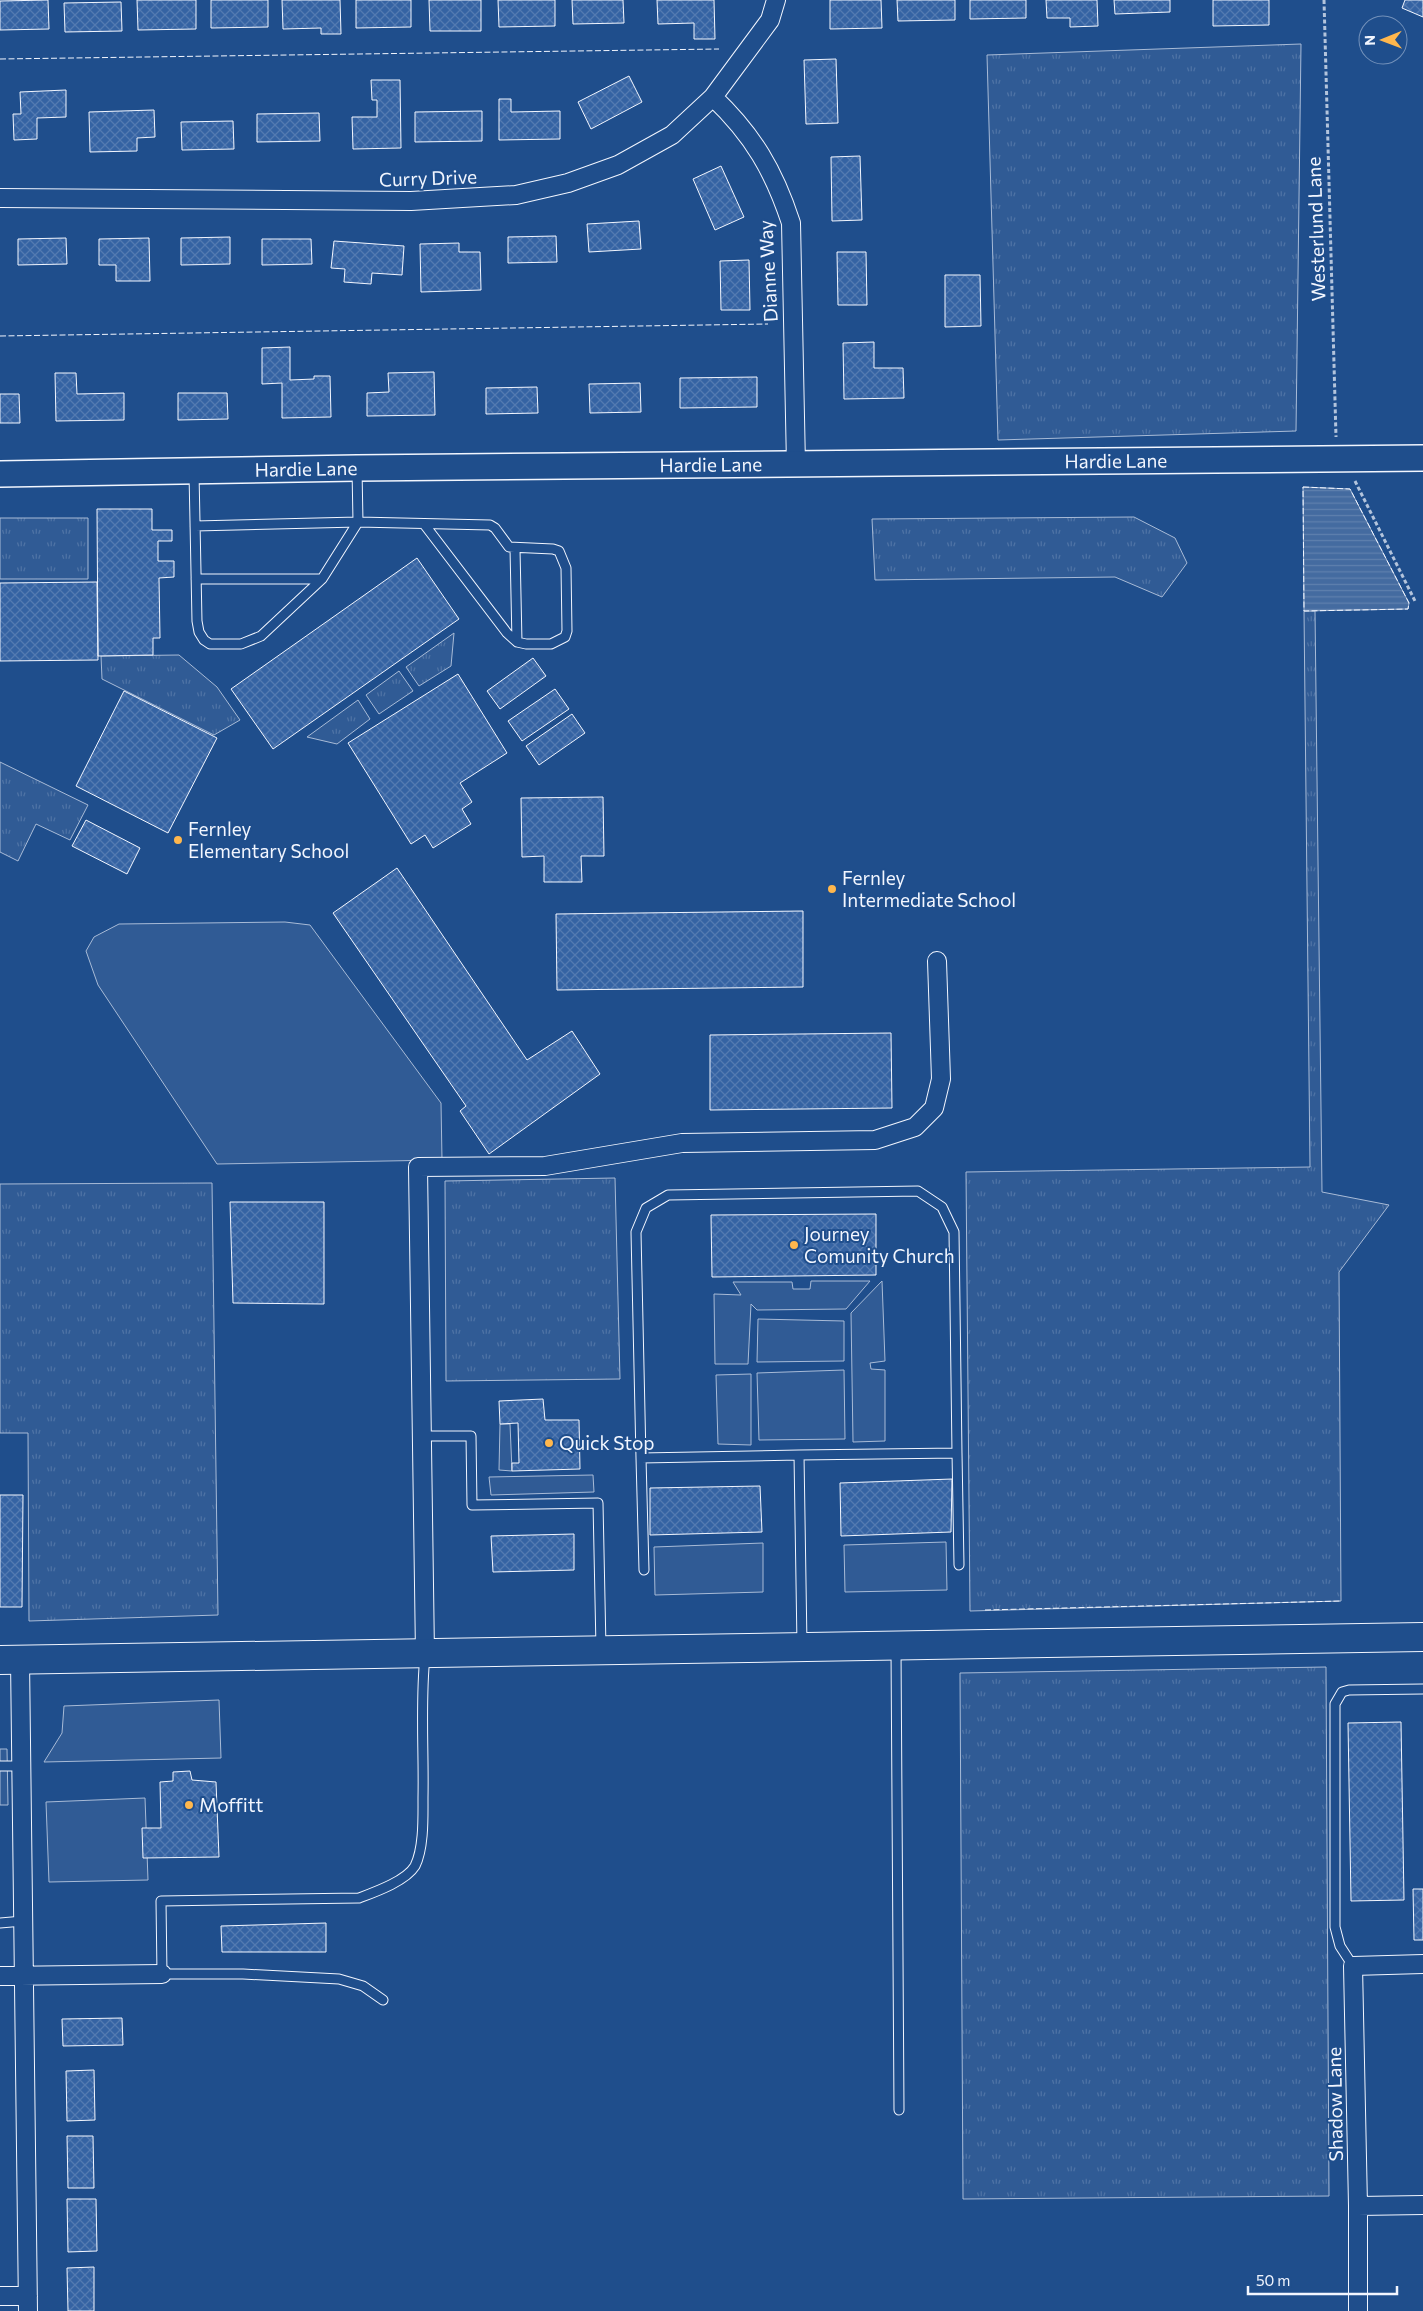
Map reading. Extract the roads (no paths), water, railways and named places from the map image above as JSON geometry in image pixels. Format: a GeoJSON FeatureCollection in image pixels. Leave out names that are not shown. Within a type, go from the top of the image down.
{"type":"FeatureCollection","features":[{"type":"Feature","properties":{"kind":"main road"},"geometry":{"type":"LineString","coordinates":[[10,1660],[1423,1638]]}},
{"type":"Feature","properties":{"kind":"street","name":"Curry Drive"},"geometry":{"type":"LineString","coordinates":[[0,198],[411,201],[516,195],[568,183],[618,165],[672,135],[713,97],[770,20],[776,0]]}},
{"type":"Feature","properties":{"kind":"street","name":"Dianne Way"},"geometry":{"type":"LineString","coordinates":[[713,97],[727,110],[762,154],[779,188],[790,223],[796,466]]}},
{"type":"Feature","properties":{"kind":"street","name":"Hardie Lane"},"geometry":{"type":"LineString","coordinates":[[0,474],[357,468],[796,466],[1423,458]]}},
{"type":"Feature","properties":{"kind":"street"},"geometry":{"type":"LineString","coordinates":[[425,1654],[418,1167],[545,1166],[682,1143],[875,1140],[915,1127],[934,1108],[941,1078],[937,962]]}},
{"type":"Feature","properties":{"kind":"street"},"geometry":{"type":"LineString","coordinates":[[0,2296],[28,2303],[21,1766],[10,1660]]}},
{"type":"Feature","properties":{"kind":"street"},"geometry":{"type":"LineString","coordinates":[[1353,1966],[1423,1964]]}},
{"type":"Feature","properties":{"kind":"street","name":"Shadow Lane"},"geometry":{"type":"LineString","coordinates":[[1353,1966],[1358,2206],[1358,2311]]}},
{"type":"Feature","properties":{"kind":"street"},"geometry":{"type":"LineString","coordinates":[[0,1976],[162,1974]]}},
{"type":"Feature","properties":{"kind":"street"},"geometry":{"type":"LineString","coordinates":[[1358,2206],[1423,2205]]}},
{"type":"Feature","properties":{"kind":"lane"},"geometry":{"type":"LineString","coordinates":[[194,471],[199,632],[204,640],[210,644],[221,646],[252,641],[261,636],[322,579],[358,522],[357,468]]}},
{"type":"Feature","properties":{"kind":"lane"},"geometry":{"type":"LineString","coordinates":[[195,526],[358,522],[490,525],[495,528],[509,547],[515,549],[553,549],[559,551],[566,568],[565,637],[551,644],[517,642],[507,633],[424,524]]}},
{"type":"Feature","properties":{"kind":"lane"},"geometry":{"type":"LineString","coordinates":[[515,549],[517,642]]}},
{"type":"Feature","properties":{"kind":"lane"},"geometry":{"type":"LineString","coordinates":[[196,580],[322,579]]}},
{"type":"Feature","properties":{"kind":"lane"},"geometry":{"type":"LineString","coordinates":[[644,1570],[636,1232],[646,1208],[668,1195],[899,1191],[918,1191],[942,1207],[954,1232],[959,1565]]}},
{"type":"Feature","properties":{"kind":"lane"},"geometry":{"type":"LineString","coordinates":[[422,1436],[471,1436],[472,1505],[598,1503],[601,1651]]}},
{"type":"Feature","properties":{"kind":"lane"},"geometry":{"type":"LineString","coordinates":[[641,1458],[957,1453]]}},
{"type":"Feature","properties":{"kind":"lane"},"geometry":{"type":"LineString","coordinates":[[799,1455],[802,1647]]}},
{"type":"Feature","properties":{"kind":"lane"},"geometry":{"type":"LineString","coordinates":[[896,1646],[899,2110]]}},
{"type":"Feature","properties":{"kind":"lane"},"geometry":{"type":"LineString","coordinates":[[382,2000],[363,1986],[340,1979],[243,1974],[162,1974],[161,1901],[359,1898],[390,1887],[415,1866],[422,1835],[424,1736],[422,1688],[425,1654]]}},
{"type":"Feature","properties":{"kind":"lane"},"geometry":{"type":"LineString","coordinates":[[1353,1966],[1340,1946],[1335,1927],[1335,1704],[1342,1692],[1349,1690],[1423,1689]]}},
{"type":"Feature","properties":{"kind":"lane"},"geometry":{"type":"LineString","coordinates":[[0,1766],[21,1766]]}},
{"type":"Feature","properties":{"kind":"lane"},"geometry":{"type":"LineString","coordinates":[[0,1923],[23,1921]]}},
{"type":"Feature","properties":{"kind":"place","name":"Fernley Elementary School"},"geometry":{"type":"Point","coordinates":[178,840]}},
{"type":"Feature","properties":{"kind":"place","name":"Fernley Intermediate School"},"geometry":{"type":"Point","coordinates":[832,889]}},
{"type":"Feature","properties":{"kind":"place","name":"Journey Comunity Church"},"geometry":{"type":"Point","coordinates":[794,1245]}},
{"type":"Feature","properties":{"kind":"place","name":"Quick Stop"},"geometry":{"type":"Point","coordinates":[549,1443]}},
{"type":"Feature","properties":{"kind":"place","name":"Moffitt"},"geometry":{"type":"Point","coordinates":[189,1805]}}]}
